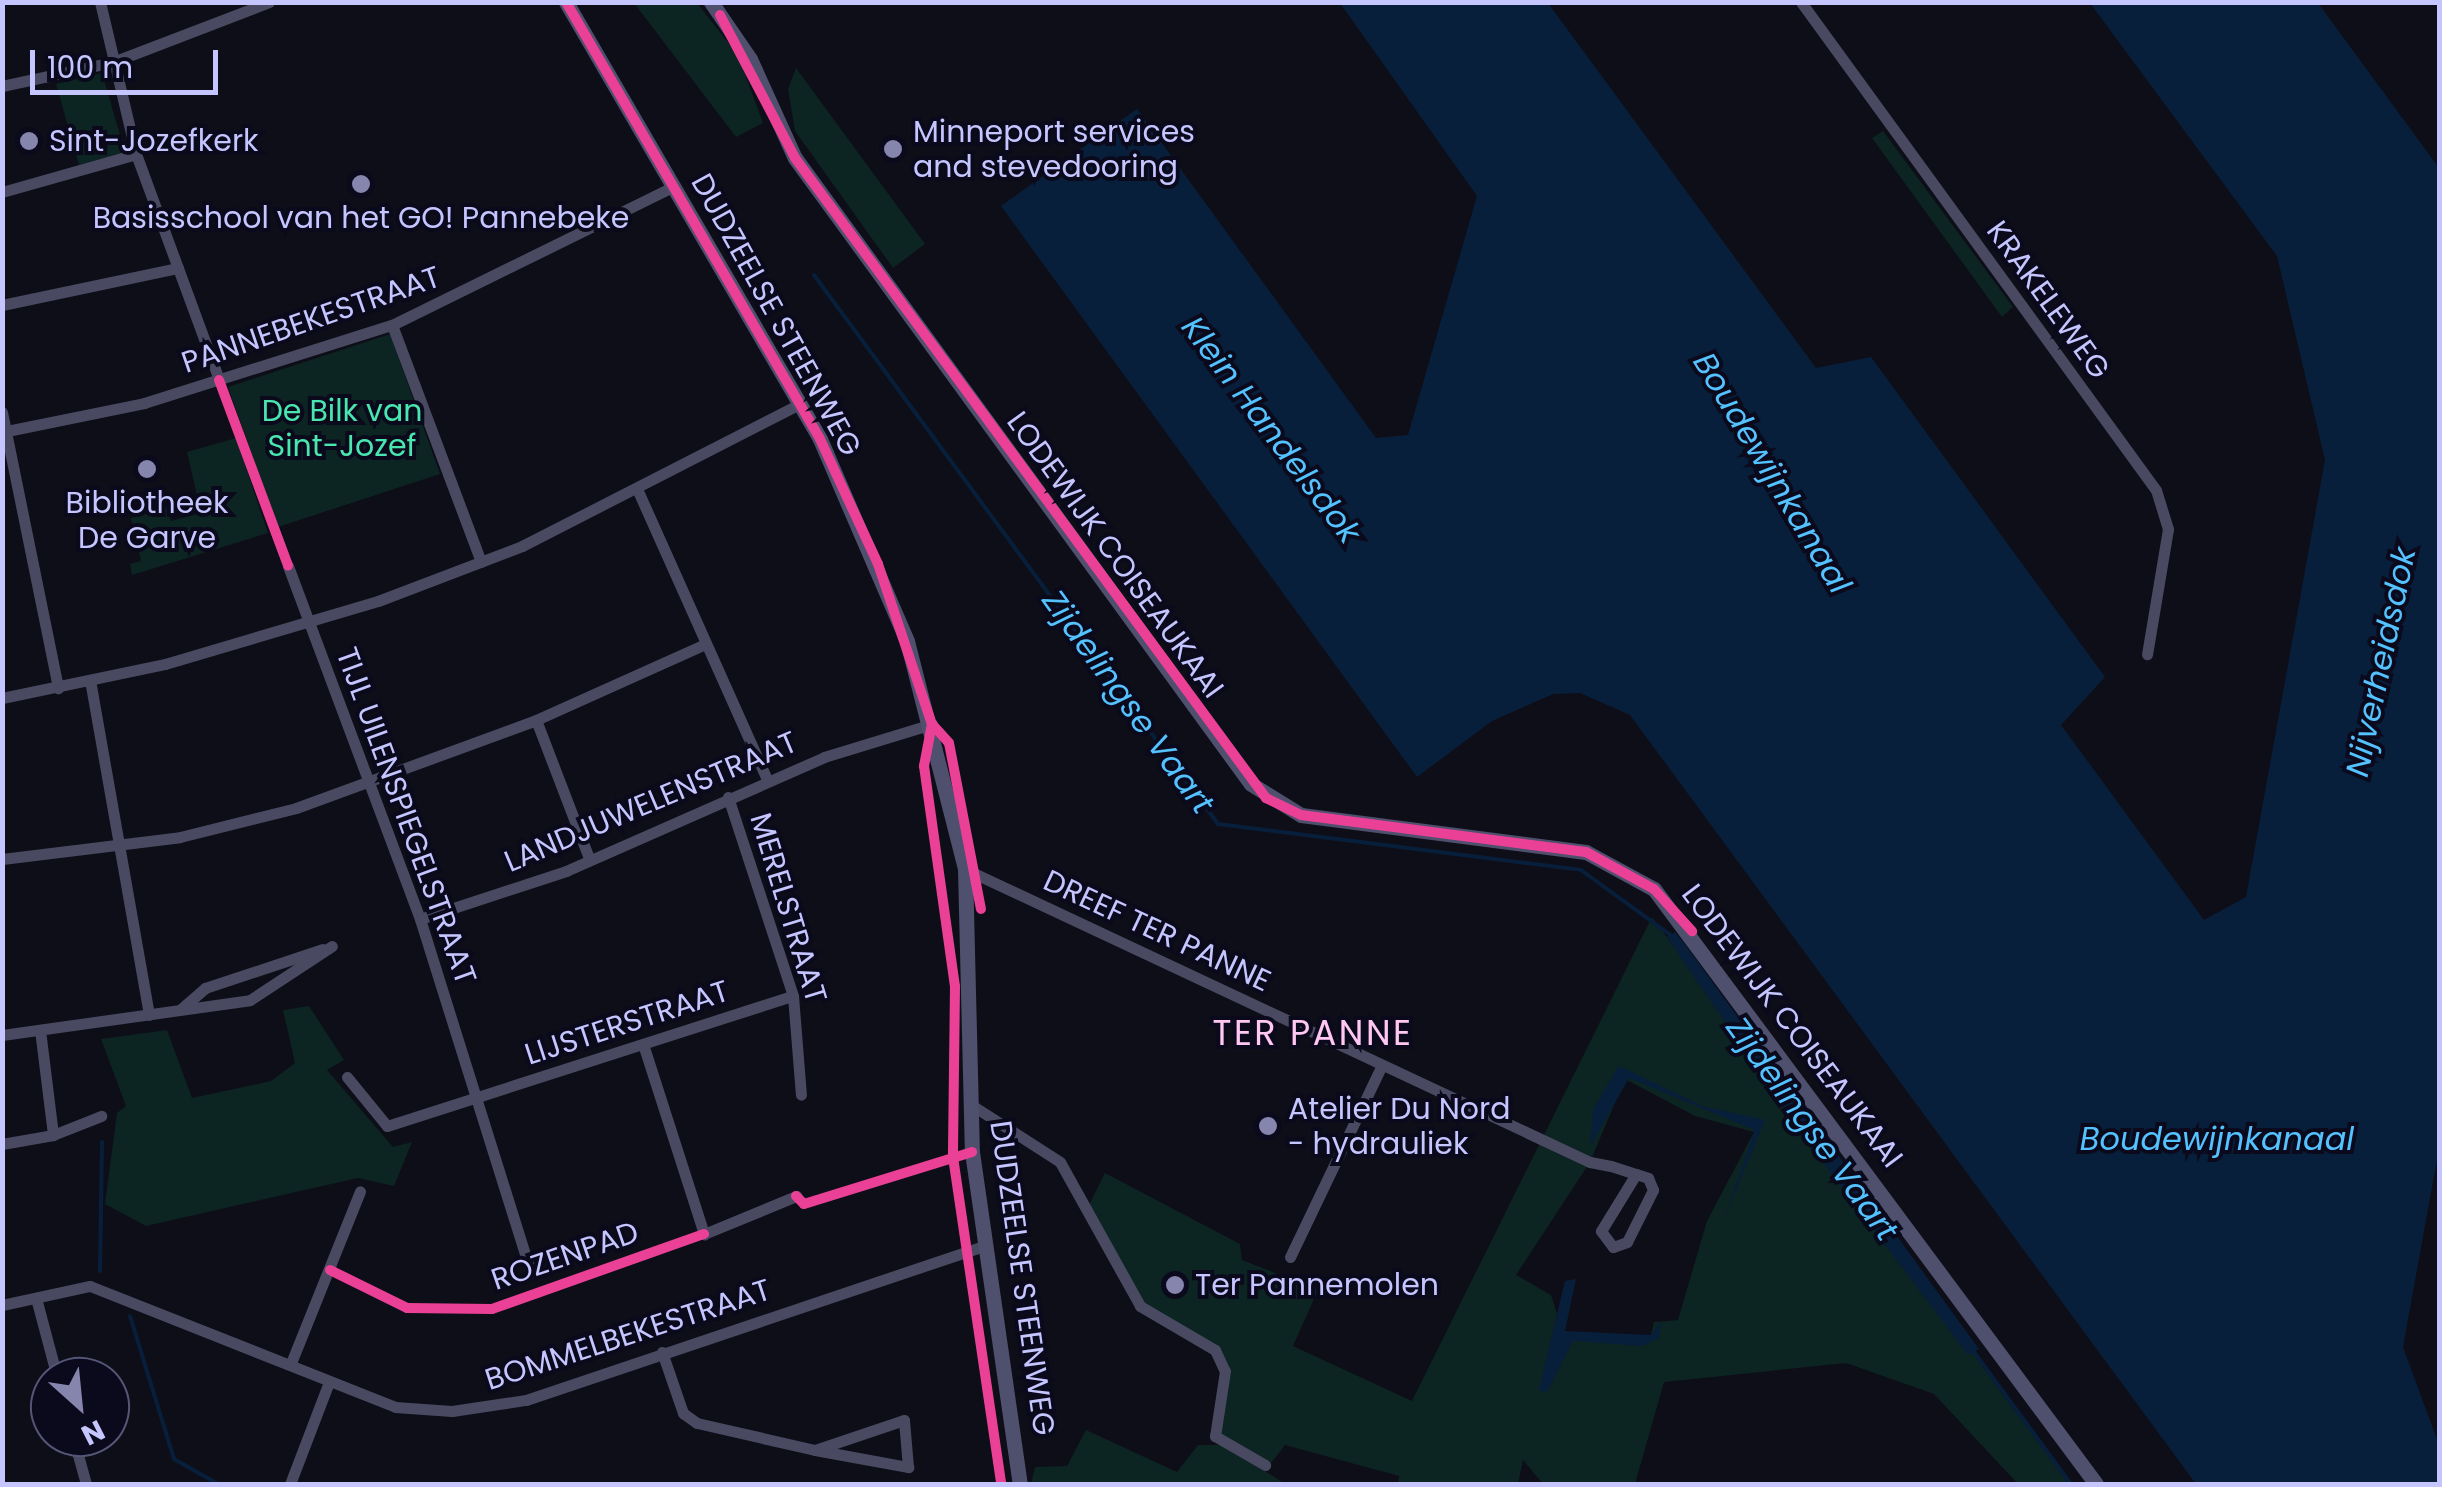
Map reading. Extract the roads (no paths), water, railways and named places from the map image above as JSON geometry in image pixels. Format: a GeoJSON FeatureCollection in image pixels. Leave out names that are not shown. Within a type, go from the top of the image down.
{"type":"FeatureCollection","features":[{"type":"Feature","properties":{"kind":"street"},"geometry":{"type":"LineString","coordinates":[[100,2],[136,154],[219,380]]}},
{"type":"Feature","properties":{"kind":"street"},"geometry":{"type":"LineString","coordinates":[[2,86],[113,62],[270,2]]}},
{"type":"Feature","properties":{"kind":"street","name":"DUDZEELSE STEENWEG"},"geometry":{"type":"LineString","coordinates":[[566,2],[800,404],[878,564],[932,724],[965,869],[970,1104],[984,1246],[1020,1484]]}},
{"type":"Feature","properties":{"kind":"street","name":"LODEWIJK COISEAUKAAI"},"geometry":{"type":"LineString","coordinates":[[711,2],[750,59],[794,158],[1251,784],[1301,815],[1586,852],[1654,889],[2096,1484]]}},
{"type":"Feature","properties":{"kind":"street","name":"KRAKELEWEG"},"geometry":{"type":"LineString","coordinates":[[1800,2],[2156,490],[2168,529],[2147,654]]}},
{"type":"Feature","properties":{"kind":"street"},"geometry":{"type":"LineString","coordinates":[[2,192],[136,154]]}},
{"type":"Feature","properties":{"kind":"street","name":"PANNEBEKESTRAAT"},"geometry":{"type":"LineString","coordinates":[[4,431],[219,380],[392,325],[674,186]]}},
{"type":"Feature","properties":{"kind":"street"},"geometry":{"type":"LineString","coordinates":[[2,305],[178,268]]}},
{"type":"Feature","properties":{"kind":"street"},"geometry":{"type":"LineString","coordinates":[[392,325],[481,562]]}},
{"type":"Feature","properties":{"kind":"street"},"geometry":{"type":"LineString","coordinates":[[2,698],[58,688],[309,622],[481,562],[638,491],[800,404]]}},
{"type":"Feature","properties":{"kind":"street"},"geometry":{"type":"LineString","coordinates":[[2,412],[58,688]]}},
{"type":"Feature","properties":{"kind":"street"},"geometry":{"type":"LineString","coordinates":[[638,491],[766,780]]}},
{"type":"Feature","properties":{"kind":"street","name":"TIJL UILENSPIEGELSTRAAT"},"geometry":{"type":"LineString","coordinates":[[288,566],[420,919],[531,1273]]}},
{"type":"Feature","properties":{"kind":"street"},"geometry":{"type":"LineString","coordinates":[[2,859],[123,844],[249,822],[536,720],[705,644]]}},
{"type":"Feature","properties":{"kind":"street"},"geometry":{"type":"LineString","coordinates":[[90,680],[123,844],[149,1015]]}},
{"type":"Feature","properties":{"kind":"street"},"geometry":{"type":"LineString","coordinates":[[536,720],[589,858]]}},
{"type":"Feature","properties":{"kind":"street","name":"LANDJUWELENSTRAAT"},"geometry":{"type":"LineString","coordinates":[[420,919],[589,858],[766,780],[932,724]]}},
{"type":"Feature","properties":{"kind":"street","name":"MERELSTRAAT"},"geometry":{"type":"LineString","coordinates":[[728,797],[793,996],[801,1095]]}},
{"type":"Feature","properties":{"kind":"street","name":"DREEF TER PANNE"},"geometry":{"type":"LineString","coordinates":[[965,869],[1566,1151],[1636,1174]]}},
{"type":"Feature","properties":{"kind":"street"},"geometry":{"type":"LineString","coordinates":[[2,1035],[250,1000],[332,946],[205,988],[179,1010]]}},
{"type":"Feature","properties":{"kind":"street","name":"LIJSTERSTRAAT"},"geometry":{"type":"LineString","coordinates":[[347,1076],[387,1126],[793,996]]}},
{"type":"Feature","properties":{"kind":"street"},"geometry":{"type":"LineString","coordinates":[[40,1030],[53,1136]]}},
{"type":"Feature","properties":{"kind":"street"},"geometry":{"type":"LineString","coordinates":[[643,1044],[704,1234],[796,1196]]}},
{"type":"Feature","properties":{"kind":"street"},"geometry":{"type":"LineString","coordinates":[[1290,1258],[1382,1064]]}},
{"type":"Feature","properties":{"kind":"street"},"geometry":{"type":"LineString","coordinates":[[970,1104],[1060,1162],[1140,1306],[1216,1350],[1225,1371],[1214,1436],[1265,1465]]}},
{"type":"Feature","properties":{"kind":"street"},"geometry":{"type":"LineString","coordinates":[[2,1144],[53,1136],[101,1116]]}},
{"type":"Feature","properties":{"kind":"street"},"geometry":{"type":"LineString","coordinates":[[1636,1174],[1653,1190],[1627,1242],[1613,1247],[1601,1232],[1636,1174]]}},
{"type":"Feature","properties":{"kind":"street"},"geometry":{"type":"LineString","coordinates":[[291,1363],[360,1191]]}},
{"type":"Feature","properties":{"kind":"street","name":"BOMMELBEKESTRAAT"},"geometry":{"type":"LineString","coordinates":[[2,1305],[102,1289],[395,1406],[452,1411],[526,1400],[984,1246]]}},
{"type":"Feature","properties":{"kind":"street"},"geometry":{"type":"LineString","coordinates":[[36,1298],[52,1357]]}},
{"type":"Feature","properties":{"kind":"street"},"geometry":{"type":"LineString","coordinates":[[662,1352],[683,1414],[697,1423],[815,1450],[908,1467],[904,1420],[815,1450]]}},
{"type":"Feature","properties":{"kind":"street"},"geometry":{"type":"LineString","coordinates":[[290,1484],[329,1382]]}},
{"type":"Feature","properties":{"kind":"street"},"geometry":{"type":"LineString","coordinates":[[79,1457],[86,1484]]}},
{"type":"Feature","properties":{"kind":"water","name":"Boudewijnkanaal"},"geometry":{"type":"Polygon","coordinates":[[[1340,3],[1548,3],[1816,368],[1871,357],[2105,677],[2061,725],[2204,920],[2246,897],[2325,460],[2277,256],[2090,3],[2318,3],[2439,168],[2440,1143],[2403,1347],[2439,1445],[2439,1484],[2196,1484],[1630,715],[1580,693],[1553,694],[1492,721],[1417,777],[1001,206],[1137,109],[1376,438],[1408,435],[1477,196],[1340,3]]]}},
{"type":"Feature","properties":{"kind":"water"},"geometry":{"type":"Polygon","coordinates":[[[1675,932],[1979,1349],[1968,1355],[1798,1129],[1667,937],[1675,932]]]}},
{"type":"Feature","properties":{"kind":"water"},"geometry":{"type":"Polygon","coordinates":[[[1619,1066],[1702,1106],[1765,1120],[1724,1219],[1755,1130],[1629,1078],[1590,1147],[1593,1109],[1619,1066]]]}},
{"type":"Feature","properties":{"kind":"water"},"geometry":{"type":"Polygon","coordinates":[[[1576,1279],[1565,1331],[1651,1335],[1661,1322],[1659,1338],[1643,1346],[1573,1341],[1547,1392],[1539,1390],[1565,1281],[1576,1279]]]}},
{"type":"Feature","properties":{"kind":"waterway","name":"Zijdelingse Vaart"},"geometry":{"type":"LineString","coordinates":[[814,275],[1218,824],[1581,870],[1672,936]]}},
{"type":"Feature","properties":{"kind":"waterway"},"geometry":{"type":"LineString","coordinates":[[100,1271],[102,1142]]}},
{"type":"Feature","properties":{"kind":"waterway"},"geometry":{"type":"LineString","coordinates":[[130,1316],[174,1459],[218,1484]]}},
{"type":"Feature","properties":{"kind":"waterway","name":"Zijdelingse Vaart"},"geometry":{"type":"LineString","coordinates":[[1971,1348],[2071,1484]]}},
{"type":"Feature","properties":{"kind":"place","name":"Sint-Jozefkerk"},"geometry":{"type":"Point","coordinates":[29,141]}},
{"type":"Feature","properties":{"kind":"place","name":"Minneport services and stevedooring"},"geometry":{"type":"Point","coordinates":[893,149]}},
{"type":"Feature","properties":{"kind":"place","name":"Basisschool van het GO! Pannebeke"},"geometry":{"type":"Point","coordinates":[361,184]}},
{"type":"Feature","properties":{"kind":"place","name":"Bibliotheek De Garve"},"geometry":{"type":"Point","coordinates":[147,469]}},
{"type":"Feature","properties":{"kind":"place","name":"Atelier Du Nord - hydrauliek"},"geometry":{"type":"Point","coordinates":[1268,1126]}},
{"type":"Feature","properties":{"kind":"place","name":"Ter Pannemolen"},"geometry":{"type":"Point","coordinates":[1175,1285]}},
{"type":"Feature","properties":{"kind":"district","name":"TER PANNE"},"geometry":{"type":"Point","coordinates":[1313,1033]}},
{"type":"Feature","properties":{"kind":"park label","name":"De Bilk van Sint-Jozef"},"geometry":{"type":"Point","coordinates":[342,428]}},
{"type":"Feature","properties":{"kind":"water label","name":"Klein Handelsdok"},"geometry":{"type":"Point","coordinates":[1271,430]}},
{"type":"Feature","properties":{"kind":"water label","name":"Nijverheidsdok"},"geometry":{"type":"Point","coordinates":[2381,662]}}]}
